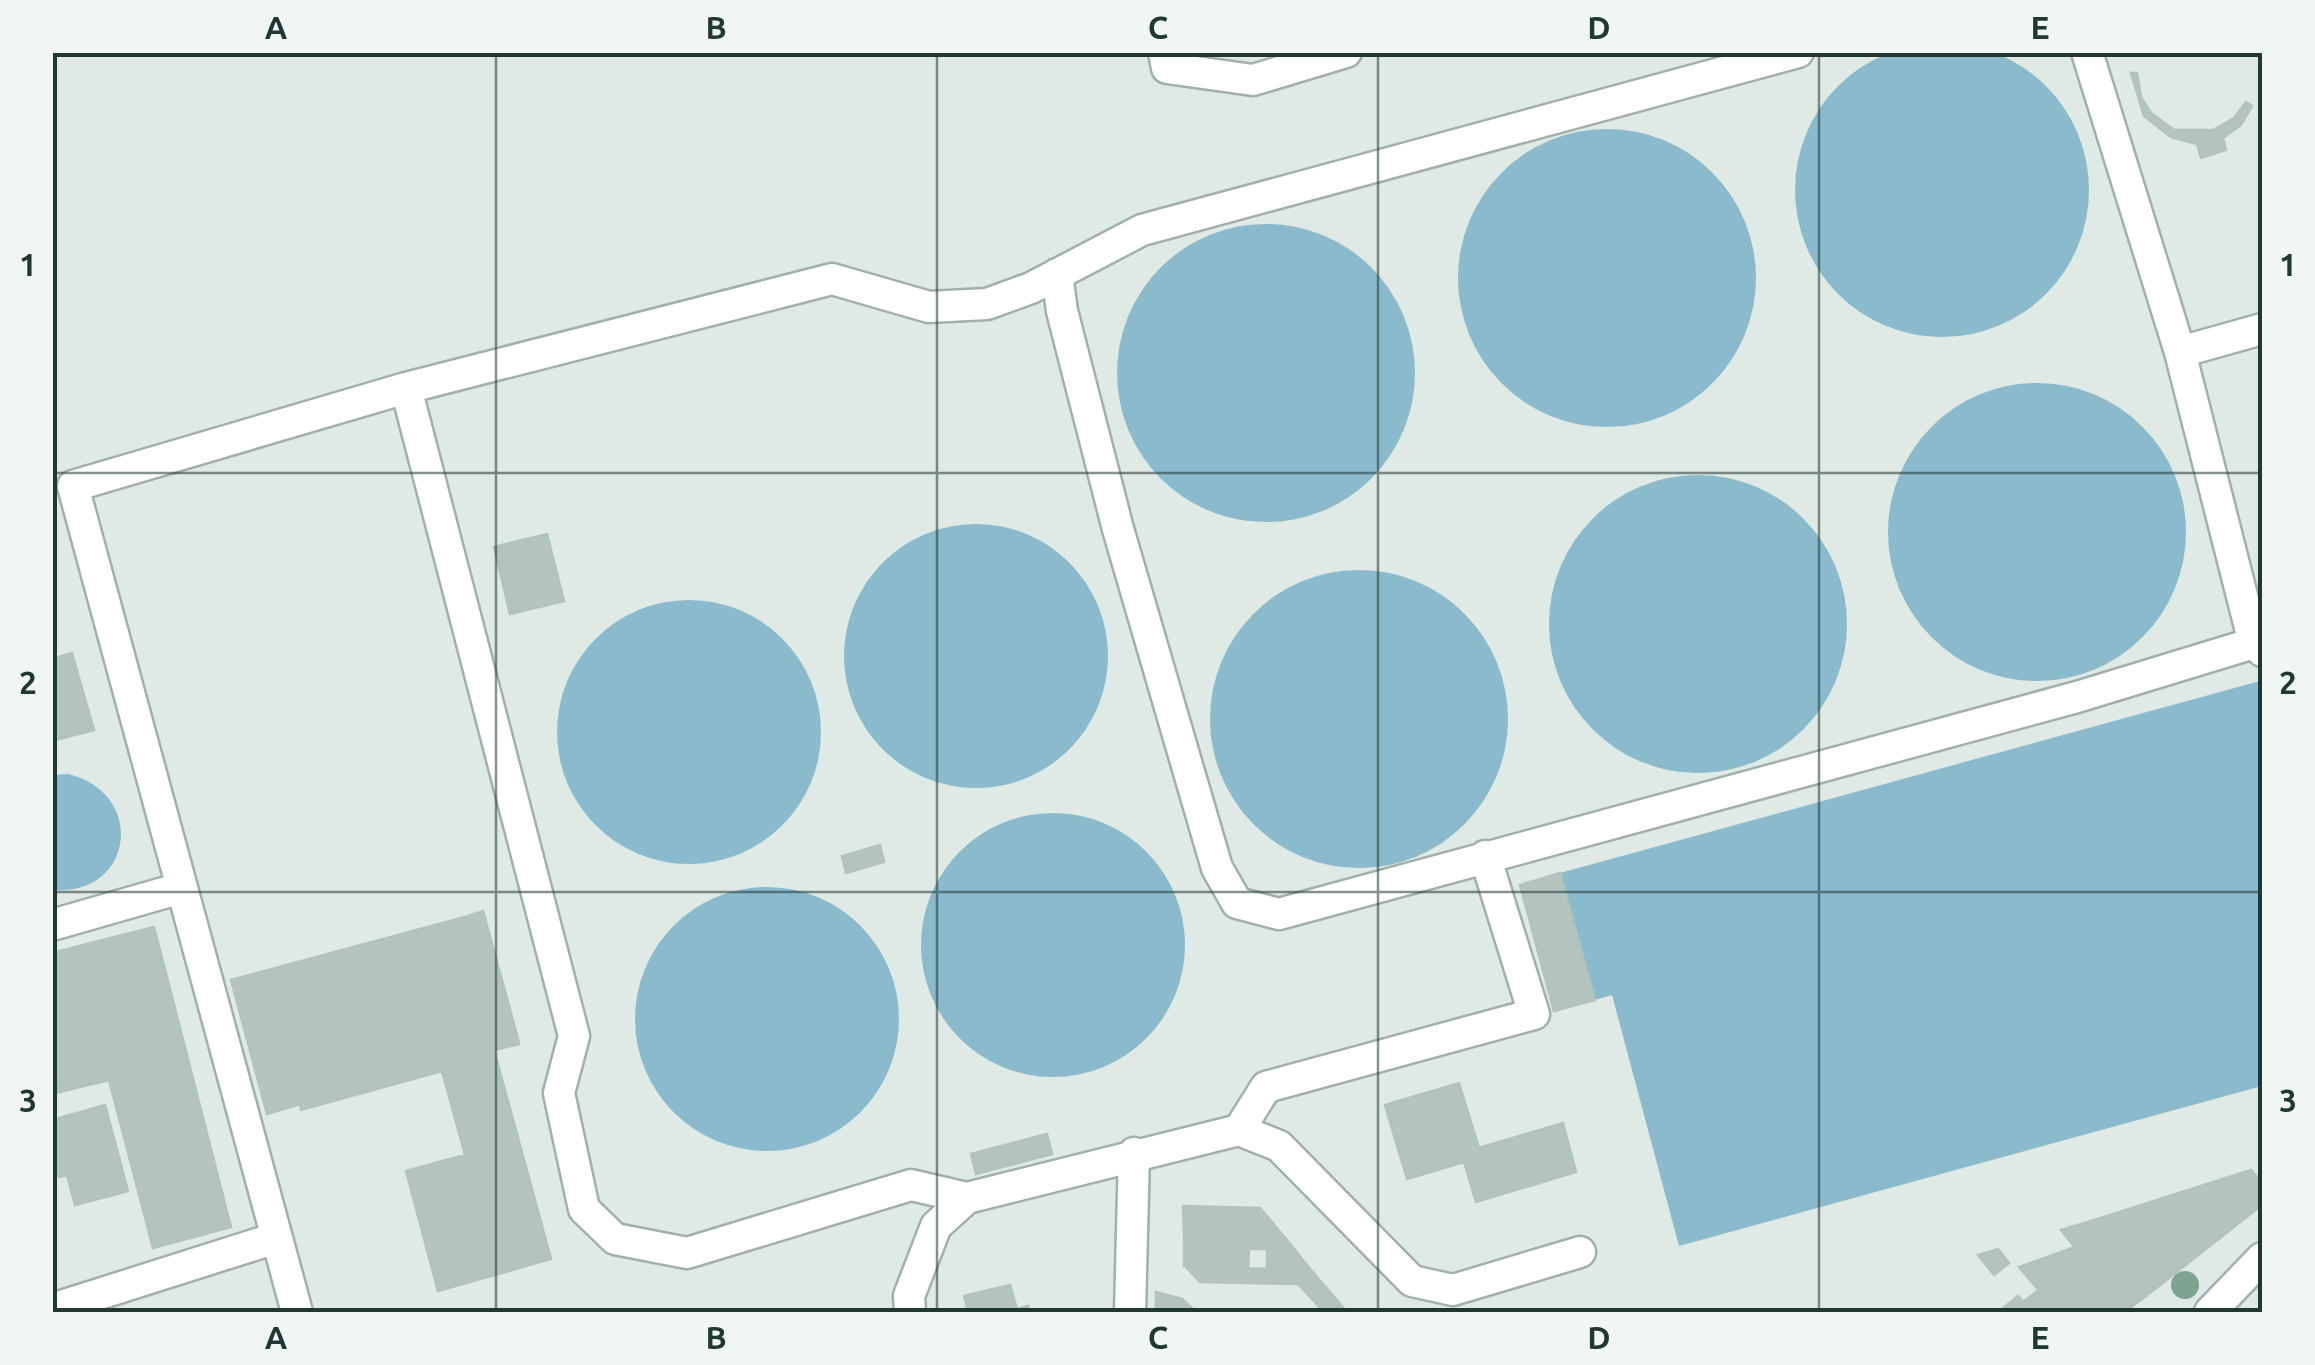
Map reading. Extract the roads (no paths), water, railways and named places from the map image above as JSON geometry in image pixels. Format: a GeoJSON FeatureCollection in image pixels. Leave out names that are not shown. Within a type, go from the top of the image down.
{"type":"FeatureCollection","features":[{"type":"Feature","properties":{"kind":"street"},"geometry":{"type":"LineString","coordinates":[[1164,52],[1167,68],[1254,80],[1346,52]]}},
{"type":"Feature","properties":{"kind":"street"},"geometry":{"type":"LineString","coordinates":[[296,1312],[182,888],[63,488],[406,388],[832,279],[929,306],[987,304],[1057,274],[1142,230],[1798,52]]}},
{"type":"Feature","properties":{"kind":"street"},"geometry":{"type":"LineString","coordinates":[[1057,274],[1062,312],[1118,529],[1217,868],[1237,903],[1279,914],[2258,647],[2180,352],[2088,52]]}},
{"type":"Feature","properties":{"kind":"street"},"geometry":{"type":"LineString","coordinates":[[2180,352],[2262,329]]}},
{"type":"Feature","properties":{"kind":"street"},"geometry":{"type":"LineString","coordinates":[[406,388],[574,1036],[559,1093],[584,1209],[615,1240],[687,1253],[911,1185],[967,1198]]}},
{"type":"Feature","properties":{"kind":"street"},"geometry":{"type":"LineString","coordinates":[[1239,1130],[1266,1087],[1534,1014],[1485,856]]}},
{"type":"Feature","properties":{"kind":"street"},"geometry":{"type":"LineString","coordinates":[[52,925],[182,888]]}},
{"type":"Feature","properties":{"kind":"street"},"geometry":{"type":"LineString","coordinates":[[910,1312],[909,1296],[936,1226],[967,1198],[1239,1130],[1280,1146],[1412,1281],[1452,1290],[1580,1252]]}},
{"type":"Feature","properties":{"kind":"street"},"geometry":{"type":"LineString","coordinates":[[1130,1312],[1134,1154]]}},
{"type":"Feature","properties":{"kind":"street"},"geometry":{"type":"LineString","coordinates":[[52,1309],[276,1238]]}},
{"type":"Feature","properties":{"kind":"street"},"geometry":{"type":"LineString","coordinates":[[2210,1312],[2262,1258]]}},
{"type":"Feature","properties":{"kind":"water"},"geometry":{"type":"Polygon","coordinates":[[[1942,43],[1971,45],[1998,54],[2024,67],[2046,86],[2065,108],[2078,134],[2087,161],[2087,219],[2078,246],[2065,272],[2046,294],[2024,313],[1998,326],[1971,335],[1942,337],[1913,335],[1886,326],[1860,313],[1838,294],[1819,272],[1806,246],[1797,219],[1795,190],[1797,161],[1806,134],[1819,108],[1838,86],[1860,67],[1886,54],[1913,45],[1942,43]]]}},
{"type":"Feature","properties":{"kind":"water"},"geometry":{"type":"Polygon","coordinates":[[[1607,129],[1636,132],[1664,141],[1690,154],[1712,173],[1731,195],[1744,221],[1753,249],[1753,307],[1744,335],[1731,361],[1712,383],[1690,402],[1664,415],[1636,424],[1607,427],[1578,424],[1550,415],[1524,402],[1502,383],[1483,361],[1470,335],[1461,307],[1458,278],[1461,249],[1470,221],[1483,195],[1502,173],[1524,154],[1550,141],[1578,132],[1607,129]]]}},
{"type":"Feature","properties":{"kind":"water"},"geometry":{"type":"Polygon","coordinates":[[[1266,224],[1295,227],[1323,236],[1349,249],[1371,268],[1390,290],[1403,316],[1412,344],[1412,402],[1403,430],[1390,456],[1371,478],[1349,497],[1323,510],[1295,519],[1266,522],[1237,519],[1209,510],[1183,497],[1161,478],[1142,456],[1129,430],[1120,402],[1117,373],[1120,344],[1129,316],[1142,290],[1161,268],[1183,249],[1209,236],[1237,227],[1266,224]]]}},
{"type":"Feature","properties":{"kind":"water"},"geometry":{"type":"Polygon","coordinates":[[[2037,383],[2066,386],[2094,395],[2120,408],[2142,427],[2161,449],[2174,475],[2183,503],[2183,561],[2174,589],[2161,615],[2142,637],[2120,656],[2094,669],[2066,678],[2037,681],[2008,678],[1980,669],[1954,656],[1932,637],[1913,615],[1900,589],[1891,561],[1888,532],[1891,503],[1900,475],[1913,449],[1932,427],[1954,408],[1980,395],[2008,386],[2037,383]]]}},
{"type":"Feature","properties":{"kind":"water"},"geometry":{"type":"Polygon","coordinates":[[[1698,475],[1727,478],[1755,487],[1781,500],[1803,519],[1822,541],[1835,567],[1844,595],[1844,653],[1835,681],[1822,707],[1803,729],[1781,748],[1755,761],[1727,770],[1698,773],[1669,770],[1641,761],[1615,748],[1593,729],[1574,707],[1561,681],[1552,653],[1549,624],[1552,595],[1561,567],[1574,541],[1593,519],[1615,500],[1641,487],[1669,478],[1698,475]]]}},
{"type":"Feature","properties":{"kind":"water"},"geometry":{"type":"Polygon","coordinates":[[[976,524],[1026,534],[1069,563],[1098,606],[1108,656],[1098,706],[1069,749],[1026,778],[976,788],[926,778],[883,749],[854,706],[844,656],[854,606],[883,563],[926,534],[976,524]]]}},
{"type":"Feature","properties":{"kind":"water"},"geometry":{"type":"Polygon","coordinates":[[[1359,570],[1388,573],[1416,582],[1442,595],[1464,614],[1483,636],[1496,662],[1505,690],[1505,748],[1496,776],[1483,802],[1464,824],[1442,843],[1416,856],[1388,865],[1359,868],[1330,865],[1302,856],[1276,843],[1254,824],[1235,802],[1222,776],[1213,748],[1210,719],[1213,690],[1222,662],[1235,636],[1254,614],[1276,595],[1302,582],[1330,573],[1359,570]]]}},
{"type":"Feature","properties":{"kind":"water"},"geometry":{"type":"Polygon","coordinates":[[[689,600],[739,610],[782,639],[811,682],[821,732],[811,782],[782,825],[739,854],[689,864],[639,854],[596,825],[567,782],[557,732],[567,682],[596,639],[639,610],[689,600]]]}},
{"type":"Feature","properties":{"kind":"water"},"geometry":{"type":"Polygon","coordinates":[[[2260,681],[2262,1086],[1679,1246],[1612,995],[1595,1000],[1560,873],[2260,681]]]}},
{"type":"Feature","properties":{"kind":"water"},"geometry":{"type":"Polygon","coordinates":[[[68,774],[93,785],[110,801],[119,821],[120,841],[114,861],[101,877],[80,888],[53,890],[52,775],[68,774]]]}},
{"type":"Feature","properties":{"kind":"water"},"geometry":{"type":"Polygon","coordinates":[[[1053,813],[1103,823],[1146,852],[1175,895],[1185,945],[1175,995],[1146,1038],[1103,1067],[1053,1077],[1003,1067],[960,1038],[931,995],[921,945],[931,895],[960,852],[1003,823],[1053,813]]]}},
{"type":"Feature","properties":{"kind":"water"},"geometry":{"type":"Polygon","coordinates":[[[767,887],[817,897],[860,926],[889,969],[899,1019],[889,1069],[860,1112],[817,1141],[767,1151],[717,1141],[674,1112],[645,1069],[635,1019],[645,969],[674,926],[717,897],[767,887]]]}}]}
